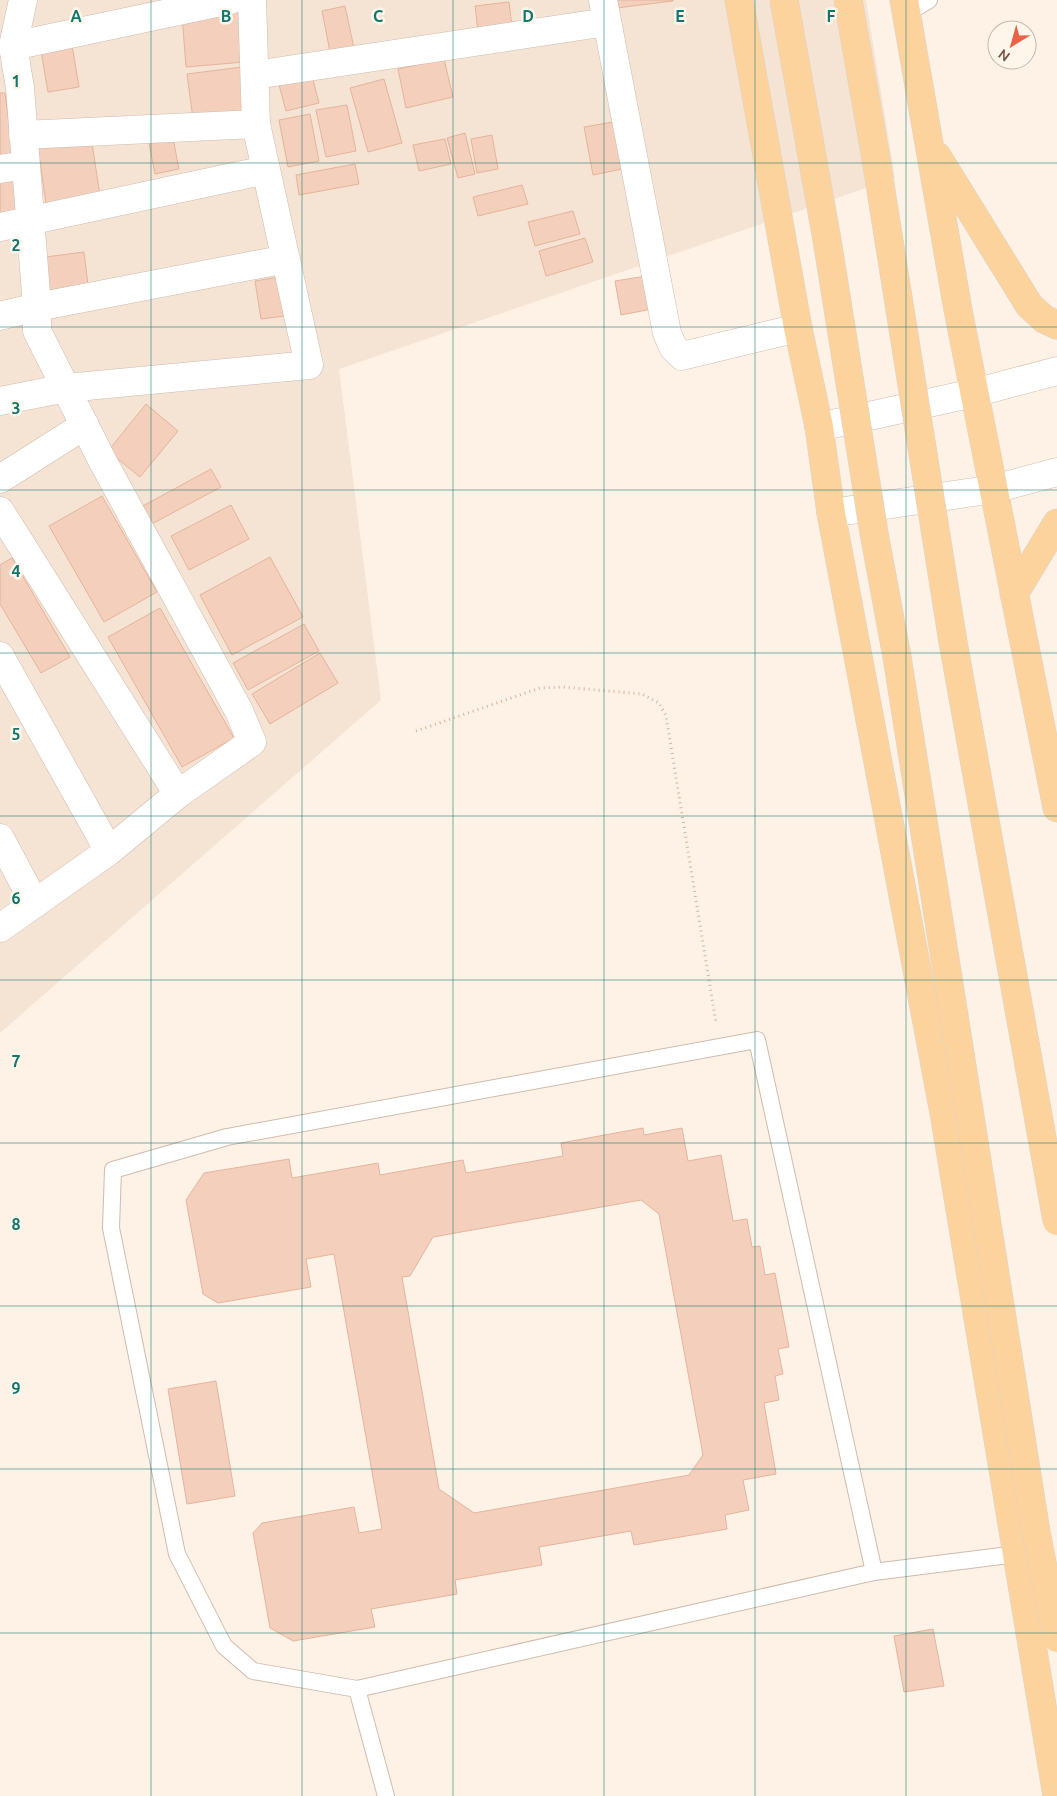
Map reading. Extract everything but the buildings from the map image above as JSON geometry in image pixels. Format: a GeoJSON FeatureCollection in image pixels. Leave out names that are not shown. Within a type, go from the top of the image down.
{"type":"FeatureCollection","features":[{"type":"Feature","properties":{"kind":"main road"},"geometry":{"type":"LineString","coordinates":[[739,0],[798,328],[818,427],[831,513],[944,1113],[1057,1796]]}},
{"type":"Feature","properties":{"kind":"main road"},"geometry":{"type":"LineString","coordinates":[[784,0],[828,240],[1035,1522],[1057,1638]]}},
{"type":"Feature","properties":{"kind":"main road"},"geometry":{"type":"LineString","coordinates":[[848,0],[875,153],[952,642],[1057,1221]]}},
{"type":"Feature","properties":{"kind":"main road"},"geometry":{"type":"LineString","coordinates":[[913,4],[929,144],[958,310],[1057,808]]}},
{"type":"Feature","properties":{"kind":"main road"},"geometry":{"type":"LineString","coordinates":[[929,144],[1029,305],[1044,319],[1057,325]]}},
{"type":"Feature","properties":{"kind":"main road"},"geometry":{"type":"LineString","coordinates":[[1014,594],[1057,523]]}},
{"type":"Feature","properties":{"kind":"street"},"geometry":{"type":"LineString","coordinates":[[0,928],[108,851],[178,794],[252,742],[239,711],[85,426],[36,331],[37,307],[29,222],[13,167],[23,135],[10,89],[13,46],[23,0]]}},
{"type":"Feature","properties":{"kind":"street"},"geometry":{"type":"LineString","coordinates":[[13,46],[230,0]]}},
{"type":"Feature","properties":{"kind":"street"},"geometry":{"type":"LineString","coordinates":[[0,401],[66,388],[309,365],[256,124],[252,0]]}},
{"type":"Feature","properties":{"kind":"street"},"geometry":{"type":"LineString","coordinates":[[254,75],[605,11],[667,333],[674,347],[682,356],[798,328]]}},
{"type":"Feature","properties":{"kind":"street"},"geometry":{"type":"LineString","coordinates":[[23,135],[256,124]]}},
{"type":"Feature","properties":{"kind":"street"},"geometry":{"type":"LineString","coordinates":[[0,228],[266,170]]}},
{"type":"Feature","properties":{"kind":"street"},"geometry":{"type":"LineString","coordinates":[[0,316],[37,307],[286,259]]}},
{"type":"Feature","properties":{"kind":"street"},"geometry":{"type":"LineString","coordinates":[[818,427],[974,393],[1057,371]]}},
{"type":"Feature","properties":{"kind":"street"},"geometry":{"type":"LineString","coordinates":[[0,479],[85,426]]}},
{"type":"Feature","properties":{"kind":"street"},"geometry":{"type":"LineString","coordinates":[[831,513],[994,489],[1057,472]]}},
{"type":"Feature","properties":{"kind":"street"},"geometry":{"type":"LineString","coordinates":[[0,511],[178,794]]}},
{"type":"Feature","properties":{"kind":"street"},"geometry":{"type":"LineString","coordinates":[[0,656],[108,851]]}},
{"type":"Feature","properties":{"kind":"street"},"geometry":{"type":"LineString","coordinates":[[0,838],[35,904]]}},
{"type":"Feature","properties":{"kind":"lane"},"geometry":{"type":"LineString","coordinates":[[874,1572],[757,1040],[227,1136],[113,1170],[111,1228],[177,1554],[224,1646],[253,1671],[357,1689],[874,1572],[1017,1554]]}},
{"type":"Feature","properties":{"kind":"lane"},"geometry":{"type":"LineString","coordinates":[[357,1689],[386,1796]]}},
{"type":"Feature","properties":{"kind":"path"},"geometry":{"type":"LineString","coordinates":[[416,731],[540,688],[642,694],[659,703],[666,716],[720,1046]]}},
{"type":"Feature","properties":{"kind":"shaded area"},"geometry":{"type":"Polygon","coordinates":[[[0,0],[866,0],[895,178],[339,369],[381,700],[0,1033],[0,0]]]}}]}
